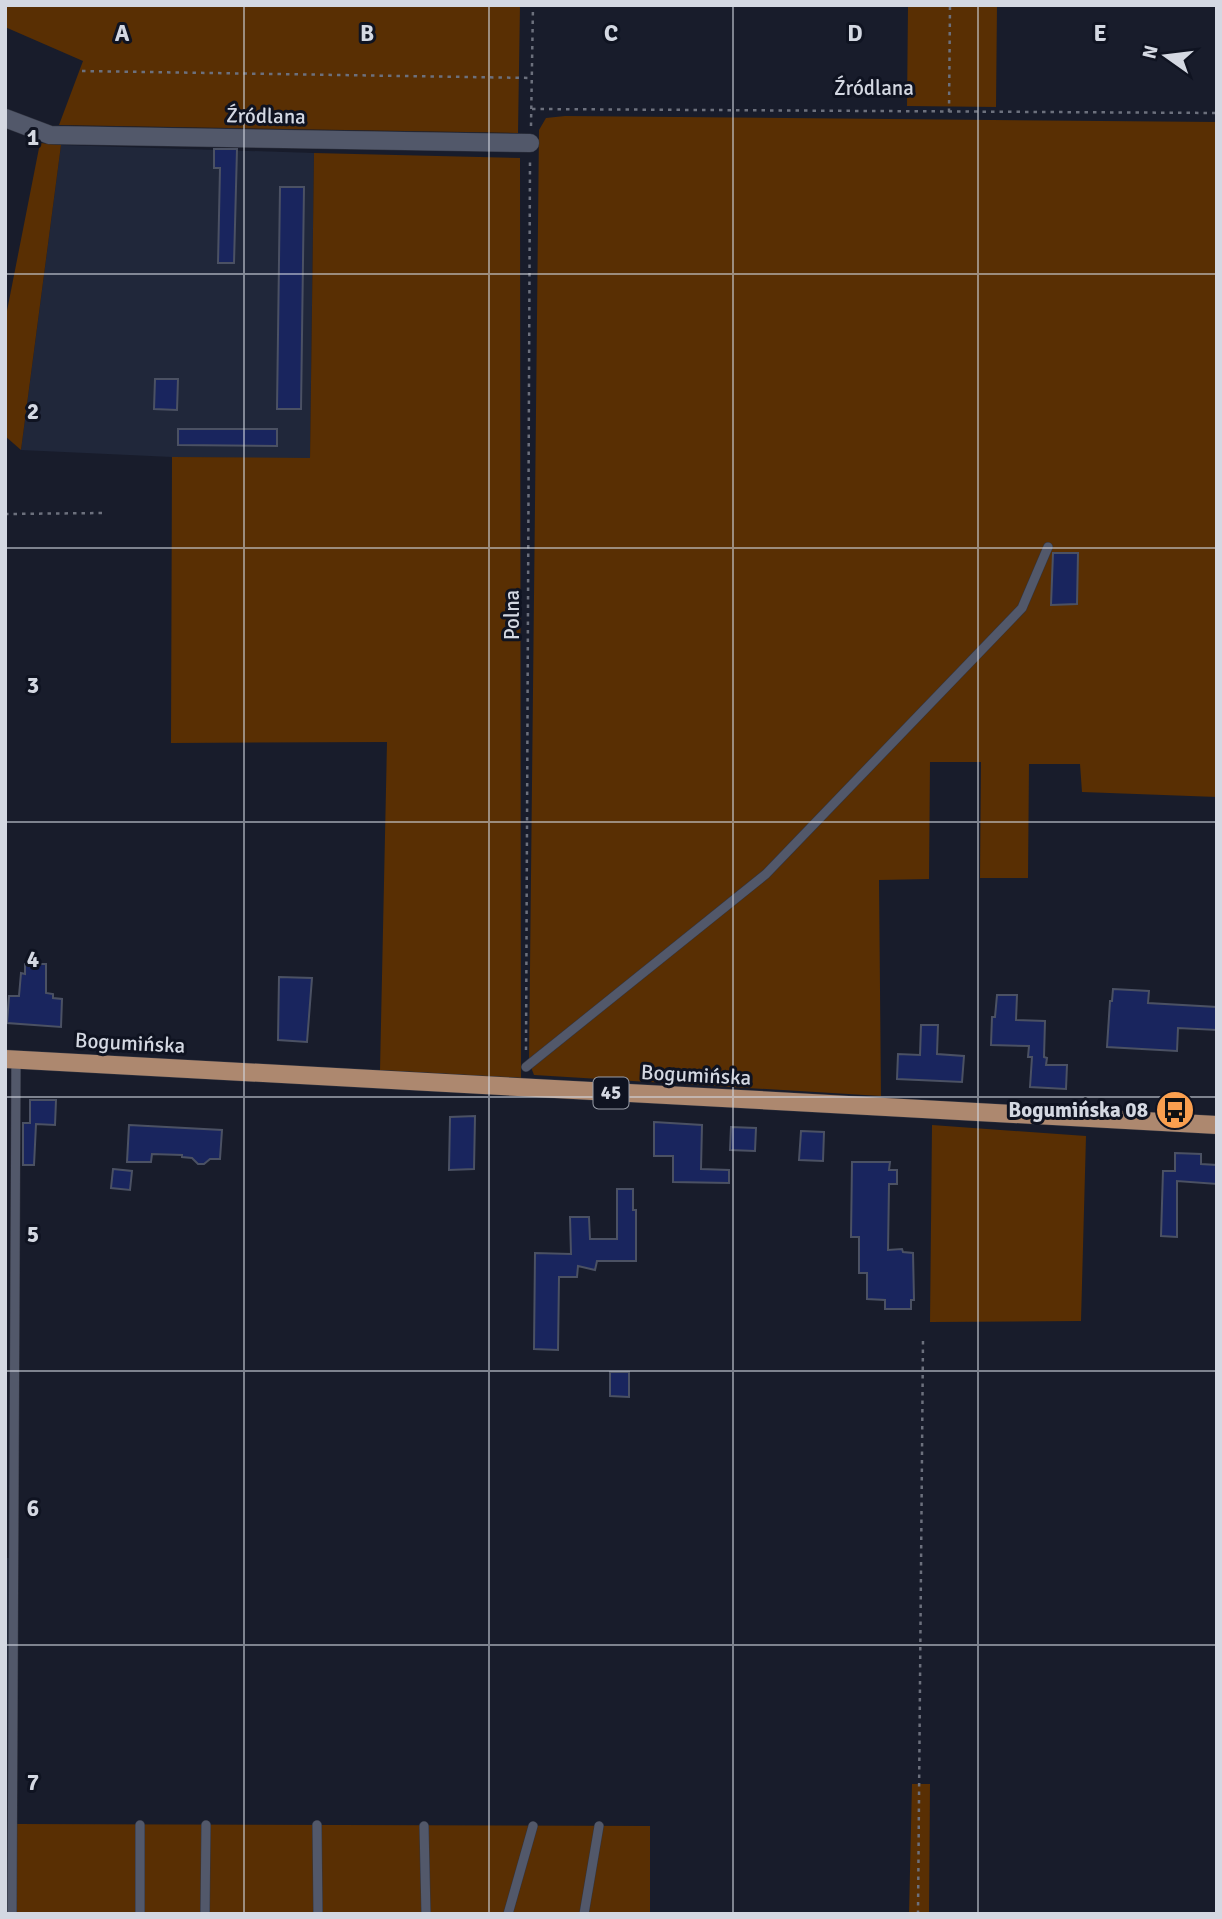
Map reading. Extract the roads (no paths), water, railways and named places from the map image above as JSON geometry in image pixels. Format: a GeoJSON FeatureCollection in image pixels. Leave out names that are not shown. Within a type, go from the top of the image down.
{"type":"FeatureCollection","features":[{"type":"Feature","properties":{"kind":"main road","name":"Bogumińska"},"geometry":{"type":"LineString","coordinates":[[11,1060],[1217,1125]]}},
{"type":"Feature","properties":{"kind":"street","name":"Źródlana"},"geometry":{"type":"LineString","coordinates":[[5,118],[50,135],[530,143]]}},
{"type":"Feature","properties":{"kind":"lane"},"geometry":{"type":"LineString","coordinates":[[526,1067],[766,874],[1022,608],[1048,548]]}},
{"type":"Feature","properties":{"kind":"lane"},"geometry":{"type":"LineString","coordinates":[[11,1060],[12,1914]]}},
{"type":"Feature","properties":{"kind":"lane"},"geometry":{"type":"LineString","coordinates":[[140,1825],[140,1914]]}},
{"type":"Feature","properties":{"kind":"lane"},"geometry":{"type":"LineString","coordinates":[[205,1914],[206,1825]]}},
{"type":"Feature","properties":{"kind":"lane"},"geometry":{"type":"LineString","coordinates":[[317,1825],[318,1914]]}},
{"type":"Feature","properties":{"kind":"lane"},"geometry":{"type":"LineString","coordinates":[[424,1826],[426,1914]]}},
{"type":"Feature","properties":{"kind":"lane"},"geometry":{"type":"LineString","coordinates":[[508,1914],[533,1826]]}},
{"type":"Feature","properties":{"kind":"lane"},"geometry":{"type":"LineString","coordinates":[[584,1914],[599,1826]]}},
{"type":"Feature","properties":{"kind":"place","name":"Bogumińska 08"},"geometry":{"type":"Point","coordinates":[1175,1110]}}]}
